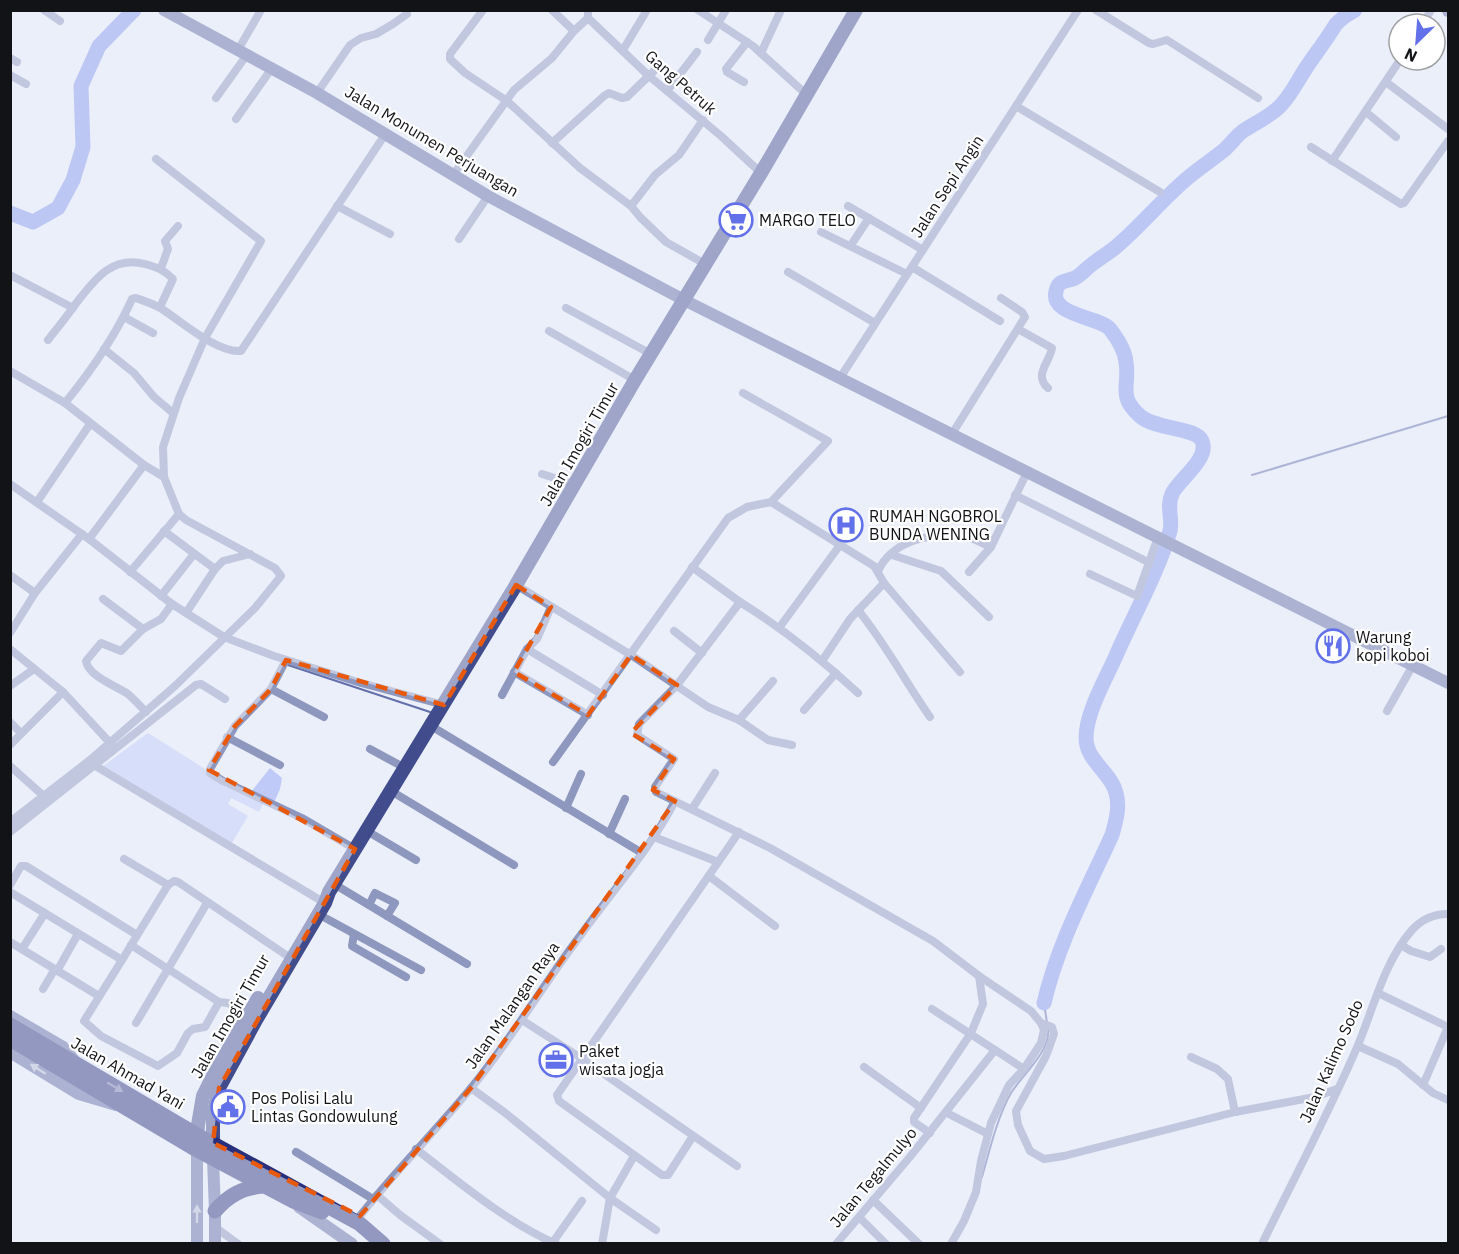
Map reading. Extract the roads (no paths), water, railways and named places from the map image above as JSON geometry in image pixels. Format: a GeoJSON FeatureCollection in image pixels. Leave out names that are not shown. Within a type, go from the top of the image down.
{"type":"FeatureCollection","features":[{"type":"Feature","properties":{"kind":"highway","name":"Jalan Ahmad Yani"},"geometry":{"type":"LineString","coordinates":[[10,1025],[213,1151],[263,1186],[292,1201],[333,1216],[368,1244]]}},
{"type":"Feature","properties":{"kind":"highway","name":"Jalan Ahmad Yani"},"geometry":{"type":"LineString","coordinates":[[10,1039],[122,1106],[197,1142]]}},
{"type":"Feature","properties":{"kind":"highway","name":"Jalan Ahmad Yani"},"geometry":{"type":"LineString","coordinates":[[213,1151],[260,1169],[360,1224],[383,1244]]}},
{"type":"Feature","properties":{"kind":"highway"},"geometry":{"type":"LineString","coordinates":[[215,1211],[224,1200],[236,1192],[249,1187],[263,1186]]}},
{"type":"Feature","properties":{"kind":"main road","name":"Jalan Imogiri Timur"},"geometry":{"type":"LineString","coordinates":[[197,1142],[203,1096],[516,585],[635,380],[761,173],[856,10]]}},
{"type":"Feature","properties":{"kind":"main road","name":"Jalan Imogiri Timur"},"geometry":{"type":"LineString","coordinates":[[213,1151],[213,1117],[219,1088],[252,1018]]}},
{"type":"Feature","properties":{"kind":"street"},"geometry":{"type":"LineString","coordinates":[[44,10],[60,21]]}},
{"type":"Feature","properties":{"kind":"street","name":"Jalan Monumen Perjuangan"},"geometry":{"type":"LineString","coordinates":[[164,10],[318,93],[488,196],[684,300],[1449,682]]}},
{"type":"Feature","properties":{"kind":"street"},"geometry":{"type":"LineString","coordinates":[[216,98],[242,53],[261,10]]}},
{"type":"Feature","properties":{"kind":"street"},"geometry":{"type":"LineString","coordinates":[[483,10],[450,54],[450,59],[465,73],[507,101],[580,168],[631,206],[666,242],[705,264]]}},
{"type":"Feature","properties":{"kind":"street"},"geometry":{"type":"LineString","coordinates":[[552,10],[574,31]]}},
{"type":"Feature","properties":{"kind":"street"},"geometry":{"type":"LineString","coordinates":[[623,50],[647,10]]}},
{"type":"Feature","properties":{"kind":"street"},"geometry":{"type":"LineString","coordinates":[[698,10],[747,42],[807,95]]}},
{"type":"Feature","properties":{"kind":"street"},"geometry":{"type":"LineString","coordinates":[[708,40],[726,10]]}},
{"type":"Feature","properties":{"kind":"street"},"geometry":{"type":"LineString","coordinates":[[761,53],[781,10]]}},
{"type":"Feature","properties":{"kind":"street","name":"Jalan Sepi Angin"},"geometry":{"type":"LineString","coordinates":[[840,378],[1078,10]]}},
{"type":"Feature","properties":{"kind":"street"},"geometry":{"type":"LineString","coordinates":[[1096,10],[1149,43],[1167,40],[1258,98]]}},
{"type":"Feature","properties":{"kind":"street"},"geometry":{"type":"LineString","coordinates":[[318,93],[350,45],[361,38],[376,34],[407,14]]}},
{"type":"Feature","properties":{"kind":"street"},"geometry":{"type":"LineString","coordinates":[[453,175],[514,90],[552,58],[588,14]]}},
{"type":"Feature","properties":{"kind":"street","name":"Gang Petruk"},"geometry":{"type":"LineString","coordinates":[[588,14],[667,91],[703,120],[761,173]]}},
{"type":"Feature","properties":{"kind":"street"},"geometry":{"type":"LineString","coordinates":[[744,82],[727,72],[726,69],[747,42]]}},
{"type":"Feature","properties":{"kind":"street"},"geometry":{"type":"LineString","coordinates":[[667,91],[698,52]]}},
{"type":"Feature","properties":{"kind":"street"},"geometry":{"type":"LineString","coordinates":[[236,119],[272,68]]}},
{"type":"Feature","properties":{"kind":"street"},"geometry":{"type":"LineString","coordinates":[[552,143],[604,96],[609,93],[622,98],[627,97],[657,68]]}},
{"type":"Feature","properties":{"kind":"street"},"geometry":{"type":"LineString","coordinates":[[1332,161],[1392,72]]}},
{"type":"Feature","properties":{"kind":"street"},"geometry":{"type":"LineString","coordinates":[[10,75],[26,84]]}},
{"type":"Feature","properties":{"kind":"street"},"geometry":{"type":"LineString","coordinates":[[1386,82],[1449,129]]}},
{"type":"Feature","properties":{"kind":"street"},"geometry":{"type":"LineString","coordinates":[[1016,106],[1124,173],[1160,192]]}},
{"type":"Feature","properties":{"kind":"street"},"geometry":{"type":"LineString","coordinates":[[1366,112],[1396,137]]}},
{"type":"Feature","properties":{"kind":"street"},"geometry":{"type":"LineString","coordinates":[[631,206],[655,175],[679,154],[703,120]]}},
{"type":"Feature","properties":{"kind":"street"},"geometry":{"type":"LineString","coordinates":[[65,404],[91,371],[134,298],[160,307],[205,338],[230,350],[241,351],[386,134]]}},
{"type":"Feature","properties":{"kind":"street"},"geometry":{"type":"LineString","coordinates":[[1311,147],[1373,188],[1403,204],[1449,141]]}},
{"type":"Feature","properties":{"kind":"street"},"geometry":{"type":"LineString","coordinates":[[10,832],[47,798],[181,689],[224,637],[255,608],[281,576],[275,568],[198,528],[179,514],[164,477],[163,447],[173,413],[205,338],[261,241],[156,159]]}},
{"type":"Feature","properties":{"kind":"street"},"geometry":{"type":"LineString","coordinates":[[459,239],[488,196]]}},
{"type":"Feature","properties":{"kind":"street"},"geometry":{"type":"LineString","coordinates":[[337,206],[390,234]]}},
{"type":"Feature","properties":{"kind":"street"},"geometry":{"type":"LineString","coordinates":[[848,206],[923,250]]}},
{"type":"Feature","properties":{"kind":"street"},"geometry":{"type":"LineString","coordinates":[[851,245],[868,218]]}},
{"type":"Feature","properties":{"kind":"street"},"geometry":{"type":"LineString","coordinates":[[161,268],[168,249],[165,241],[178,226]]}},
{"type":"Feature","properties":{"kind":"street"},"geometry":{"type":"LineString","coordinates":[[821,232],[909,271],[1000,321]]}},
{"type":"Feature","properties":{"kind":"street"},"geometry":{"type":"LineString","coordinates":[[48,340],[90,285],[110,268],[124,261],[161,268],[174,280],[160,307]]}},
{"type":"Feature","properties":{"kind":"street"},"geometry":{"type":"LineString","coordinates":[[788,272],[875,323]]}},
{"type":"Feature","properties":{"kind":"street"},"geometry":{"type":"LineString","coordinates":[[10,274],[73,308]]}},
{"type":"Feature","properties":{"kind":"street"},"geometry":{"type":"LineString","coordinates":[[952,434],[1025,316],[1001,298]]}},
{"type":"Feature","properties":{"kind":"street"},"geometry":{"type":"LineString","coordinates":[[566,308],[651,354]]}},
{"type":"Feature","properties":{"kind":"street"},"geometry":{"type":"LineString","coordinates":[[124,317],[153,333]]}},
{"type":"Feature","properties":{"kind":"street"},"geometry":{"type":"LineString","coordinates":[[1018,329],[1052,348],[1041,374],[1042,382],[1048,388]]}},
{"type":"Feature","properties":{"kind":"street"},"geometry":{"type":"LineString","coordinates":[[549,331],[635,380]]}},
{"type":"Feature","properties":{"kind":"street"},"geometry":{"type":"LineString","coordinates":[[104,349],[134,372],[154,398],[173,413]]}},
{"type":"Feature","properties":{"kind":"street"},"geometry":{"type":"LineString","coordinates":[[10,371],[65,404],[144,465],[164,477]]}},
{"type":"Feature","properties":{"kind":"street"},"geometry":{"type":"LineString","coordinates":[[553,762],[728,518],[747,507],[771,502],[828,440],[743,393]]}},
{"type":"Feature","properties":{"kind":"street"},"geometry":{"type":"LineString","coordinates":[[37,502],[90,424]]}},
{"type":"Feature","properties":{"kind":"street"},"geometry":{"type":"LineString","coordinates":[[10,633],[35,593],[86,536],[144,465]]}},
{"type":"Feature","properties":{"kind":"street"},"geometry":{"type":"LineString","coordinates":[[969,572],[990,547],[1027,472]]}},
{"type":"Feature","properties":{"kind":"street"},"geometry":{"type":"LineString","coordinates":[[542,474],[574,484]]}},
{"type":"Feature","properties":{"kind":"street"},"geometry":{"type":"LineString","coordinates":[[10,484],[86,536],[172,604],[224,637],[286,660],[361,683],[436,717],[566,808],[642,853]]}},
{"type":"Feature","properties":{"kind":"street"},"geometry":{"type":"LineString","coordinates":[[1015,495],[1150,562]]}},
{"type":"Feature","properties":{"kind":"street"},"geometry":{"type":"LineString","coordinates":[[771,502],[867,561],[878,571],[884,583],[960,672]]}},
{"type":"Feature","properties":{"kind":"street"},"geometry":{"type":"LineString","coordinates":[[130,572],[179,514]]}},
{"type":"Feature","properties":{"kind":"street"},"geometry":{"type":"LineString","coordinates":[[164,531],[215,569]]}},
{"type":"Feature","properties":{"kind":"street"},"geometry":{"type":"LineString","coordinates":[[878,571],[892,555],[911,540],[922,537],[961,535],[990,547]]}},
{"type":"Feature","properties":{"kind":"street"},"geometry":{"type":"LineString","coordinates":[[1090,574],[1137,596],[1158,538]]}},
{"type":"Feature","properties":{"kind":"street"},"geometry":{"type":"LineString","coordinates":[[779,628],[840,545]]}},
{"type":"Feature","properties":{"kind":"street"},"geometry":{"type":"LineString","coordinates":[[161,596],[194,554]]}},
{"type":"Feature","properties":{"kind":"street"},"geometry":{"type":"LineString","coordinates":[[186,614],[215,569],[226,559],[250,554]]}},
{"type":"Feature","properties":{"kind":"street"},"geometry":{"type":"LineString","coordinates":[[892,555],[941,571],[989,616]]}},
{"type":"Feature","properties":{"kind":"street"},"geometry":{"type":"LineString","coordinates":[[693,567],[779,628],[822,661],[858,693]]}},
{"type":"Feature","properties":{"kind":"street"},"geometry":{"type":"LineString","coordinates":[[10,575],[35,593]]}},
{"type":"Feature","properties":{"kind":"street"},"geometry":{"type":"LineString","coordinates":[[822,661],[858,610],[884,583]]}},
{"type":"Feature","properties":{"kind":"street"},"geometry":{"type":"LineString","coordinates":[[516,585],[631,655],[708,707],[739,720],[768,740],[792,745]]}},
{"type":"Feature","properties":{"kind":"street"},"geometry":{"type":"LineString","coordinates":[[103,599],[143,629]]}},
{"type":"Feature","properties":{"kind":"street"},"geometry":{"type":"LineString","coordinates":[[740,602],[677,685],[639,724],[636,733],[638,737],[674,759],[655,789],[656,792],[739,832],[933,942],[1053,1028],[1051,1046],[1016,1111],[1018,1125],[1030,1151],[1047,1159],[1064,1156],[1235,1112],[1315,1097],[1337,1089]]}},
{"type":"Feature","properties":{"kind":"street"},"geometry":{"type":"LineString","coordinates":[[146,716],[130,696],[111,686],[86,663],[101,643],[122,651],[143,629],[161,619],[172,604]]}},
{"type":"Feature","properties":{"kind":"street"},"geometry":{"type":"LineString","coordinates":[[502,695],[527,649],[537,639],[551,607]]}},
{"type":"Feature","properties":{"kind":"street"},"geometry":{"type":"LineString","coordinates":[[858,610],[880,637],[890,657],[930,717]]}},
{"type":"Feature","properties":{"kind":"street"},"geometry":{"type":"LineString","coordinates":[[674,631],[702,653]]}},
{"type":"Feature","properties":{"kind":"street"},"geometry":{"type":"LineString","coordinates":[[10,649],[63,692],[112,745]]}},
{"type":"Feature","properties":{"kind":"street"},"geometry":{"type":"LineString","coordinates":[[527,649],[603,695]]}},
{"type":"Feature","properties":{"kind":"street"},"geometry":{"type":"LineString","coordinates":[[286,660],[271,689],[227,737],[210,773],[223,782],[302,818],[355,849]]}},
{"type":"Feature","properties":{"kind":"street"},"geometry":{"type":"LineString","coordinates":[[1388,711],[1413,665]]}},
{"type":"Feature","properties":{"kind":"street"},"geometry":{"type":"LineString","coordinates":[[10,686],[34,669]]}},
{"type":"Feature","properties":{"kind":"street"},"geometry":{"type":"LineString","coordinates":[[514,672],[588,715]]}},
{"type":"Feature","properties":{"kind":"street"},"geometry":{"type":"LineString","coordinates":[[804,710],[836,673]]}},
{"type":"Feature","properties":{"kind":"street"},"geometry":{"type":"LineString","coordinates":[[739,720],[772,681]]}},
{"type":"Feature","properties":{"kind":"street"},"geometry":{"type":"LineString","coordinates":[[181,689],[201,684],[225,699]]}},
{"type":"Feature","properties":{"kind":"street"},"geometry":{"type":"LineString","coordinates":[[271,689],[324,717]]}},
{"type":"Feature","properties":{"kind":"street"},"geometry":{"type":"LineString","coordinates":[[10,745],[63,692]]}},
{"type":"Feature","properties":{"kind":"street"},"geometry":{"type":"LineString","coordinates":[[10,722],[21,733]]}},
{"type":"Feature","properties":{"kind":"street"},"geometry":{"type":"LineString","coordinates":[[227,737],[280,765]]}},
{"type":"Feature","properties":{"kind":"street"},"geometry":{"type":"LineString","coordinates":[[369,749],[405,768]]}},
{"type":"Feature","properties":{"kind":"street"},"geometry":{"type":"LineString","coordinates":[[92,762],[325,899],[354,934],[421,970]]}},
{"type":"Feature","properties":{"kind":"street"},"geometry":{"type":"LineString","coordinates":[[10,766],[47,798]]}},
{"type":"Feature","properties":{"kind":"street"},"geometry":{"type":"LineString","coordinates":[[692,809],[715,772]]}},
{"type":"Feature","properties":{"kind":"street"},"geometry":{"type":"LineString","coordinates":[[566,808],[581,774]]}},
{"type":"Feature","properties":{"kind":"street"},"geometry":{"type":"LineString","coordinates":[[391,791],[514,866]]}},
{"type":"Feature","properties":{"kind":"street"},"geometry":{"type":"LineString","coordinates":[[10,822],[47,798]]}},
{"type":"Feature","properties":{"kind":"street"},"geometry":{"type":"LineString","coordinates":[[609,834],[625,799]]}},
{"type":"Feature","properties":{"kind":"street","name":"Jalan Malangan Raya"},"geometry":{"type":"LineString","coordinates":[[360,1216],[471,1088],[522,1020],[580,934],[654,837],[675,801]]}},
{"type":"Feature","properties":{"kind":"street"},"geometry":{"type":"LineString","coordinates":[[367,831],[416,860]]}},
{"type":"Feature","properties":{"kind":"street"},"geometry":{"type":"LineString","coordinates":[[693,1136],[665,1176],[634,1156],[559,1101],[557,1097],[581,1058],[739,832]]}},
{"type":"Feature","properties":{"kind":"street"},"geometry":{"type":"LineString","coordinates":[[654,837],[718,862]]}},
{"type":"Feature","properties":{"kind":"street"},"geometry":{"type":"LineString","coordinates":[[124,859],[168,885]]}},
{"type":"Feature","properties":{"kind":"street"},"geometry":{"type":"LineString","coordinates":[[10,885],[21,866],[24,865],[136,935]]}},
{"type":"Feature","properties":{"kind":"street"},"geometry":{"type":"LineString","coordinates":[[709,876],[776,926]]}},
{"type":"Feature","properties":{"kind":"street"},"geometry":{"type":"LineString","coordinates":[[219,1002],[205,1027],[193,1029],[188,1033],[177,1053],[158,1066],[101,1036],[84,1021],[168,885],[174,881],[288,957]]}},
{"type":"Feature","properties":{"kind":"street"},"geometry":{"type":"LineString","coordinates":[[10,892],[122,960]]}},
{"type":"Feature","properties":{"kind":"street"},"geometry":{"type":"LineString","coordinates":[[369,905],[375,892],[395,903],[387,916]]}},
{"type":"Feature","properties":{"kind":"street"},"geometry":{"type":"LineString","coordinates":[[325,899],[369,905],[467,964]]}},
{"type":"Feature","properties":{"kind":"street"},"geometry":{"type":"LineString","coordinates":[[136,1023],[207,903]]}},
{"type":"Feature","properties":{"kind":"street"},"geometry":{"type":"LineString","coordinates":[[22,949],[45,913]]}},
{"type":"Feature","properties":{"kind":"street","name":"Jalan Kalimo Sodo"},"geometry":{"type":"LineString","coordinates":[[1262,1244],[1358,1046],[1386,972],[1401,945],[1413,929],[1425,919],[1438,914],[1449,914]]}},
{"type":"Feature","properties":{"kind":"street"},"geometry":{"type":"LineString","coordinates":[[43,989],[78,934]]}},
{"type":"Feature","properties":{"kind":"street"},"geometry":{"type":"LineString","coordinates":[[354,934],[352,946],[406,977]]}},
{"type":"Feature","properties":{"kind":"street"},"geometry":{"type":"LineString","coordinates":[[10,942],[99,996]]}},
{"type":"Feature","properties":{"kind":"street"},"geometry":{"type":"LineString","coordinates":[[131,945],[219,1002],[228,1003],[252,1018]]}},
{"type":"Feature","properties":{"kind":"street"},"geometry":{"type":"LineString","coordinates":[[1401,945],[1430,957],[1441,949]]}},
{"type":"Feature","properties":{"kind":"street","name":"Jalan Tegalmulyo"},"geometry":{"type":"LineString","coordinates":[[836,1244],[930,1133],[913,1120],[971,1033],[983,1004],[979,976]]}},
{"type":"Feature","properties":{"kind":"street"},"geometry":{"type":"LineString","coordinates":[[1378,993],[1448,1027],[1423,1085]]}},
{"type":"Feature","properties":{"kind":"street"},"geometry":{"type":"LineString","coordinates":[[932,1009],[1024,1069]]}},
{"type":"Feature","properties":{"kind":"street"},"geometry":{"type":"LineString","coordinates":[[10,1016],[63,1047],[79,1066]]}},
{"type":"Feature","properties":{"kind":"street"},"geometry":{"type":"LineString","coordinates":[[522,1020],[737,1166]]}},
{"type":"Feature","properties":{"kind":"street"},"geometry":{"type":"LineString","coordinates":[[951,1244],[974,1199],[988,1134],[1002,1098],[1041,1043],[1045,1024]]}},
{"type":"Feature","properties":{"kind":"street"},"geometry":{"type":"LineString","coordinates":[[1358,1046],[1398,1064],[1433,1093],[1449,1100]]}},
{"type":"Feature","properties":{"kind":"street"},"geometry":{"type":"LineString","coordinates":[[930,1133],[995,1050]]}},
{"type":"Feature","properties":{"kind":"street"},"geometry":{"type":"LineString","coordinates":[[10,1053],[79,1094],[104,1103],[122,1106]]}},
{"type":"Feature","properties":{"kind":"street"},"geometry":{"type":"LineString","coordinates":[[1191,1056],[1225,1076],[1235,1112]]}},
{"type":"Feature","properties":{"kind":"street"},"geometry":{"type":"LineString","coordinates":[[864,1067],[921,1108]]}},
{"type":"Feature","properties":{"kind":"street"},"geometry":{"type":"LineString","coordinates":[[471,1088],[610,1198],[656,1230]]}},
{"type":"Feature","properties":{"kind":"street"},"geometry":{"type":"LineString","coordinates":[[947,1113],[988,1134]]}},
{"type":"Feature","properties":{"kind":"street","name":"Jalan Imogiri Timur"},"geometry":{"type":"LineString","coordinates":[[197,1142],[197,1244]]}},
{"type":"Feature","properties":{"kind":"street"},"geometry":{"type":"LineString","coordinates":[[416,1149],[526,1228],[555,1243],[582,1201]]}},
{"type":"Feature","properties":{"kind":"street","name":"Jalan Imogiri Timur"},"geometry":{"type":"LineString","coordinates":[[213,1151],[215,1244]]}},
{"type":"Feature","properties":{"kind":"street"},"geometry":{"type":"LineString","coordinates":[[296,1152],[375,1197],[440,1244]]}},
{"type":"Feature","properties":{"kind":"street"},"geometry":{"type":"LineString","coordinates":[[602,1244],[610,1198],[634,1156]]}},
{"type":"Feature","properties":{"kind":"street"},"geometry":{"type":"LineString","coordinates":[[260,1169],[287,1176],[360,1216],[392,1244]]}},
{"type":"Feature","properties":{"kind":"street"},"geometry":{"type":"LineString","coordinates":[[873,1200],[919,1244]]}},
{"type":"Feature","properties":{"kind":"street"},"geometry":{"type":"LineString","coordinates":[[292,1201],[346,1242]]}},
{"type":"Feature","properties":{"kind":"street"},"geometry":{"type":"LineString","coordinates":[[859,1217],[886,1244]]}},
{"type":"Feature","properties":{"kind":"street"},"geometry":{"type":"LineString","coordinates":[[215,1227],[238,1244]]}},
{"type":"Feature","properties":{"kind":"waterway"},"geometry":{"type":"LineString","coordinates":[[10,213],[33,222],[58,208],[73,180],[83,147],[81,86],[99,46],[134,10]]}},
{"type":"Feature","properties":{"kind":"waterway"},"geometry":{"type":"LineString","coordinates":[[1044,1003],[1065,938],[1112,835],[1117,814],[1118,804],[1113,786],[1087,746],[1089,718],[1165,547],[1171,526],[1172,494],[1198,462],[1203,448],[1198,436],[1147,421],[1133,409],[1126,390],[1125,358],[1115,336],[1104,325],[1066,310],[1059,304],[1056,297],[1057,288],[1062,282],[1077,277],[1114,249],[1180,184],[1224,150],[1243,131],[1278,108],[1336,24],[1355,10]]}},
{"type":"Feature","properties":{"kind":"waterway"},"geometry":{"type":"LineString","coordinates":[[1252,475],[1448,416]]}},
{"type":"Feature","properties":{"kind":"waterway"},"geometry":{"type":"LineString","coordinates":[[288,665],[430,712]]}},
{"type":"Feature","properties":{"kind":"waterway"},"geometry":{"type":"LineString","coordinates":[[1044,1003],[1047,1023]]}},
{"type":"Feature","properties":{"kind":"waterway"},"geometry":{"type":"LineString","coordinates":[[982,1177],[1006,1102],[1041,1054],[1048,1037],[1048,1029]]}},
{"type":"Feature","properties":{"kind":"place","name":"MARGO TELO"},"geometry":{"type":"Point","coordinates":[736,220]}},
{"type":"Feature","properties":{"kind":"place","name":"RUMAH NGOBROL BUNDA WENING"},"geometry":{"type":"Point","coordinates":[846,525]}},
{"type":"Feature","properties":{"kind":"place","name":"Warung kopi koboi"},"geometry":{"type":"Point","coordinates":[1333,646]}},
{"type":"Feature","properties":{"kind":"place","name":"Paket wisata jogja"},"geometry":{"type":"Point","coordinates":[556,1060]}},
{"type":"Feature","properties":{"kind":"place","name":"Pos Polisi Lalu Lintas Gondowulung"},"geometry":{"type":"Point","coordinates":[228,1107]}}]}
